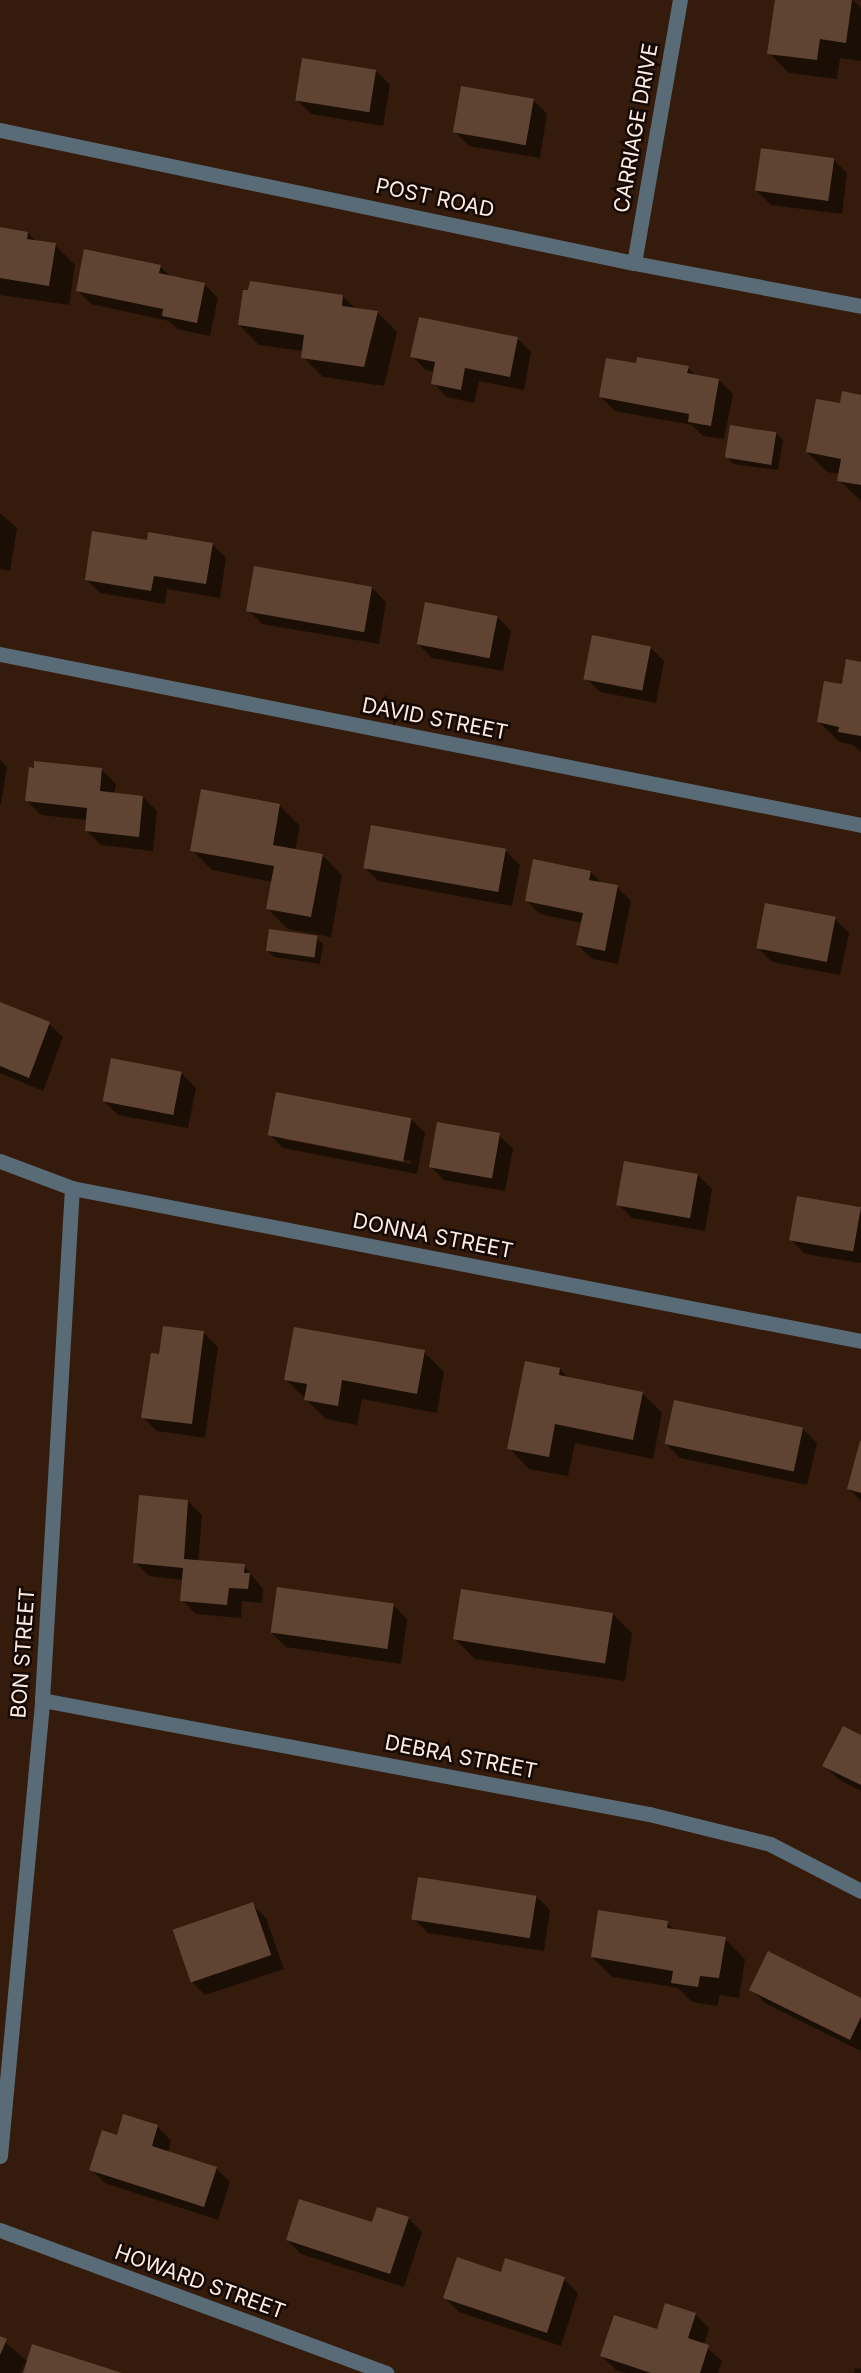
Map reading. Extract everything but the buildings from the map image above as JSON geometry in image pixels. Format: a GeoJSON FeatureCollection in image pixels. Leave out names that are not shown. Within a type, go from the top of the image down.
{"type":"FeatureCollection","features":[{"type":"Feature","properties":{"kind":"street","name":"CARRIAGE DRIVE"},"geometry":{"type":"LineString","coordinates":[[634,263],[680,0]]}},
{"type":"Feature","properties":{"kind":"street","name":"POST ROAD"},"geometry":{"type":"LineString","coordinates":[[0,130],[634,263],[861,306]]}},
{"type":"Feature","properties":{"kind":"street","name":"DAVID STREET"},"geometry":{"type":"LineString","coordinates":[[0,654],[861,825]]}},
{"type":"Feature","properties":{"kind":"street","name":"DONNA STREET"},"geometry":{"type":"LineString","coordinates":[[0,1161],[72,1188],[861,1341]]}},
{"type":"Feature","properties":{"kind":"street","name":"BON STREET"},"geometry":{"type":"LineString","coordinates":[[0,2156],[42,1700],[72,1188]]}},
{"type":"Feature","properties":{"kind":"street","name":"DEBRA STREET"},"geometry":{"type":"LineString","coordinates":[[42,1700],[649,1814],[770,1844],[861,1891]]}},
{"type":"Feature","properties":{"kind":"street","name":"HOWARD STREET"},"geometry":{"type":"LineString","coordinates":[[0,2230],[386,2373]]}}]}
